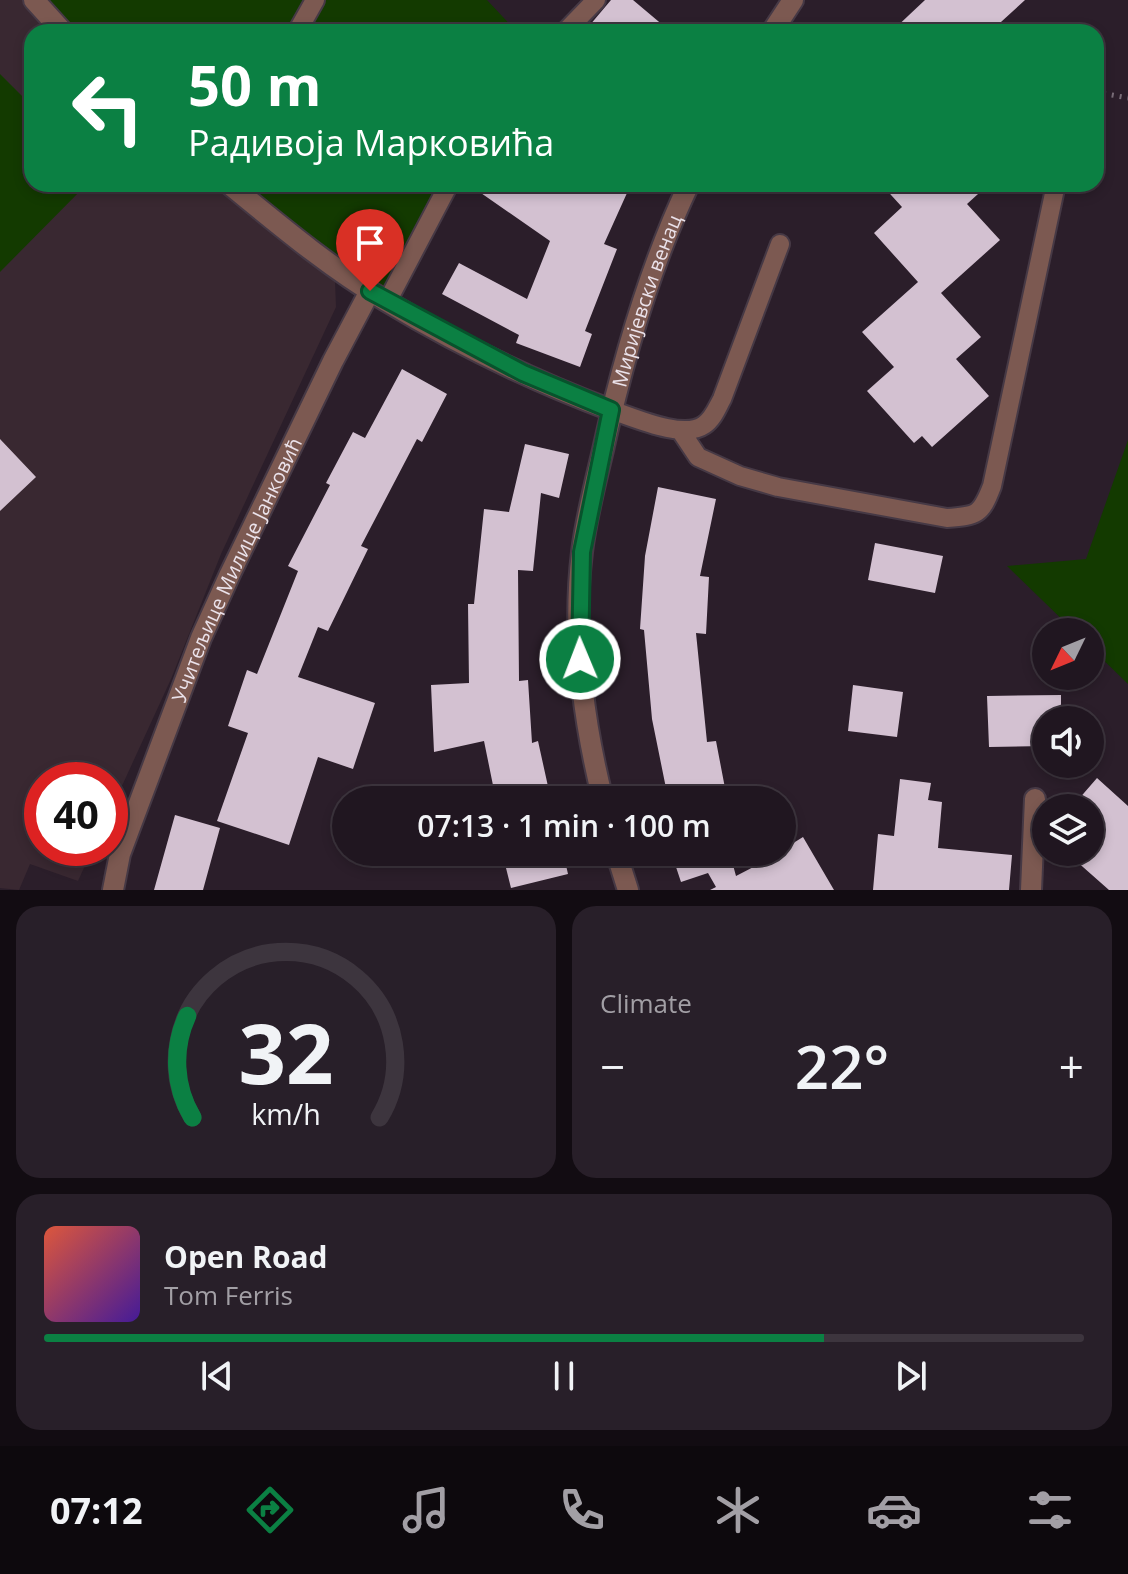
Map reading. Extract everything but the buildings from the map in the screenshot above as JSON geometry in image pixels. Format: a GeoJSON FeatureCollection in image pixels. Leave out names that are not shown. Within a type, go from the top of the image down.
{"type":"FeatureCollection","features":[{"type":"Feature","properties":{"kind":"street"},"geometry":{"type":"LineString","coordinates":[[34,0],[56,24]]}},
{"type":"Feature","properties":{"kind":"street"},"geometry":{"type":"LineString","coordinates":[[777,24],[793,0]]}},
{"type":"Feature","properties":{"kind":"street"},"geometry":{"type":"LineString","coordinates":[[239,192],[378,297],[523,373],[611,410]]}},
{"type":"Feature","properties":{"kind":"street","name":"Миријевски венац"},"geometry":{"type":"LineString","coordinates":[[600,786],[581,688],[579,630],[582,552],[611,410],[663,242],[685,192]]}},
{"type":"Feature","properties":{"kind":"street","name":"Учитељице Милице Јанковић"},"geometry":{"type":"LineString","coordinates":[[113,890],[120,854],[212,612],[333,361],[378,297]]}},
{"type":"Feature","properties":{"kind":"street"},"geometry":{"type":"LineString","coordinates":[[620,866],[628,890]]}},
{"type":"Feature","properties":{"kind":"street"},"geometry":{"type":"LineString","coordinates":[[1031,890],[1032,866]]}},
{"type":"Feature","properties":{"kind":"lane"},"geometry":{"type":"LineString","coordinates":[[302,24],[315,0]]}},
{"type":"Feature","properties":{"kind":"lane"},"geometry":{"type":"LineString","coordinates":[[573,24],[596,0]]}},
{"type":"Feature","properties":{"kind":"lane"},"geometry":{"type":"LineString","coordinates":[[378,297],[444,192]]}},
{"type":"Feature","properties":{"kind":"lane"},"geometry":{"type":"LineString","coordinates":[[680,430],[698,457],[740,476],[778,487],[947,518],[974,515],[981,510],[992,486],[1054,192]]}},
{"type":"Feature","properties":{"kind":"lane"},"geometry":{"type":"LineString","coordinates":[[611,410],[680,430],[704,425],[715,414],[780,244]]}},
{"type":"Feature","properties":{"kind":"path"},"geometry":{"type":"LineString","coordinates":[[1104,94],[1128,98]]}},
{"type":"Feature","properties":{"kind":"shaded area"},"geometry":{"type":"Polygon","coordinates":[[[0,0],[27,0],[46,24],[24,24],[24,192],[226,192],[335,281],[336,307],[221,554],[171,679],[128,773],[128,762],[24,762],[24,866],[29,866],[19,890],[0,888],[0,0]]]}},
{"type":"Feature","properties":{"kind":"shaded area"},"geometry":{"type":"Polygon","coordinates":[[[36,866],[85,866],[78,881],[36,866]]]}},
{"type":"Feature","properties":{"kind":"green space"},"geometry":{"type":"Polygon","coordinates":[[[34,0],[487,0],[510,24],[56,24],[34,0]]]}},
{"type":"Feature","properties":{"kind":"green space"},"geometry":{"type":"Polygon","coordinates":[[[0,74],[24,98],[24,192],[79,192],[0,272],[0,74]]]}},
{"type":"Feature","properties":{"kind":"green space"},"geometry":{"type":"Polygon","coordinates":[[[240,192],[445,192],[387,302],[240,192]]]}},
{"type":"Feature","properties":{"kind":"green space"},"geometry":{"type":"Polygon","coordinates":[[[1128,440],[1128,684],[1104,661],[1104,618],[1061,618],[1007,566],[1086,559],[1128,440]]]}},
{"type":"Feature","properties":{"kind":"route"},"geometry":{"type":"LineString","coordinates":[[370,291],[476,350],[611,410],[582,552],[580,659]]}}]}
